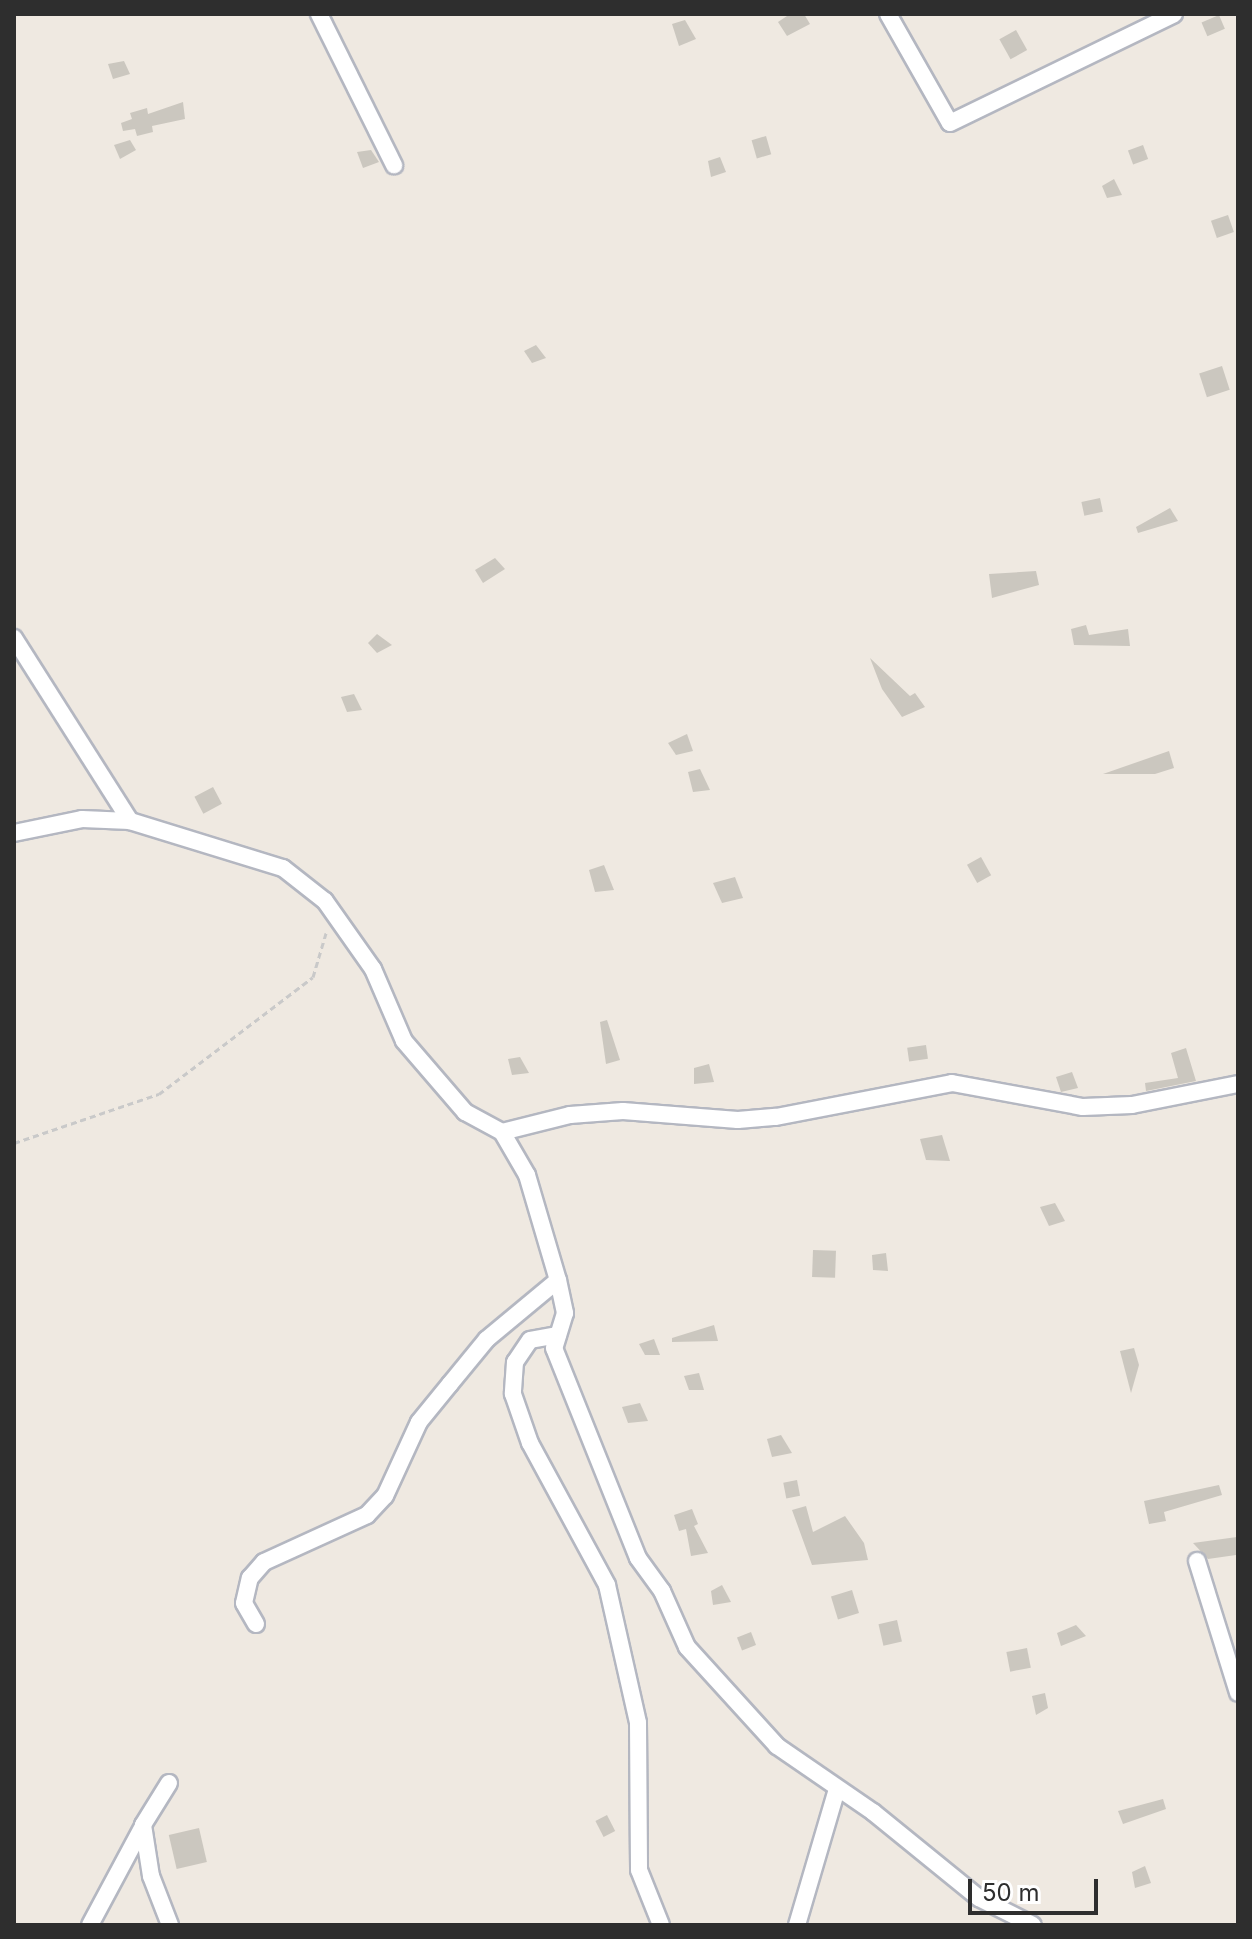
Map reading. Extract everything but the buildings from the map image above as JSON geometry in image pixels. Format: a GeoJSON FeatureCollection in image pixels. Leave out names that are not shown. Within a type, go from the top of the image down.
{"type":"FeatureCollection","features":[{"type":"Feature","properties":{"kind":"street"},"geometry":{"type":"LineString","coordinates":[[319,14],[394,165]]}},
{"type":"Feature","properties":{"kind":"street"},"geometry":{"type":"LineString","coordinates":[[888,14],[950,123],[1174,14]]}},
{"type":"Feature","properties":{"kind":"street"},"geometry":{"type":"LineString","coordinates":[[14,638],[130,821]]}},
{"type":"Feature","properties":{"kind":"street"},"geometry":{"type":"LineString","coordinates":[[14,833],[82,819],[130,821],[283,868],[321,898],[373,969],[404,1041],[465,1112],[502,1132],[527,1175],[565,1313],[554,1348],[638,1558],[662,1591],[687,1647],[777,1746],[979,1898],[1033,1925]]}},
{"type":"Feature","properties":{"kind":"street"},"geometry":{"type":"LineString","coordinates":[[502,1132],[570,1115],[623,1111],[738,1120],[776,1117],[952,1083],[1083,1107],[1132,1105],[1238,1084]]}},
{"type":"Feature","properties":{"kind":"street"},"geometry":{"type":"LineString","coordinates":[[256,1624],[244,1603],[250,1578],[264,1562],[367,1515],[385,1496],[419,1422],[487,1339],[558,1280]]}},
{"type":"Feature","properties":{"kind":"street"},"geometry":{"type":"LineString","coordinates":[[558,1335],[530,1340],[515,1362],[513,1394],[530,1443],[607,1585],[638,1723],[639,1870],[661,1925]]}},
{"type":"Feature","properties":{"kind":"street"},"geometry":{"type":"LineString","coordinates":[[1197,1561],[1238,1693]]}},
{"type":"Feature","properties":{"kind":"street"},"geometry":{"type":"LineString","coordinates":[[90,1925],[169,1783]]}},
{"type":"Feature","properties":{"kind":"street"},"geometry":{"type":"LineString","coordinates":[[797,1925],[837,1789]]}},
{"type":"Feature","properties":{"kind":"street"},"geometry":{"type":"LineString","coordinates":[[143,1825],[151,1876],[170,1925]]}},
{"type":"Feature","properties":{"kind":"path"},"geometry":{"type":"LineString","coordinates":[[14,1143],[159,1094],[313,977],[326,941],[321,898]]}}]}
